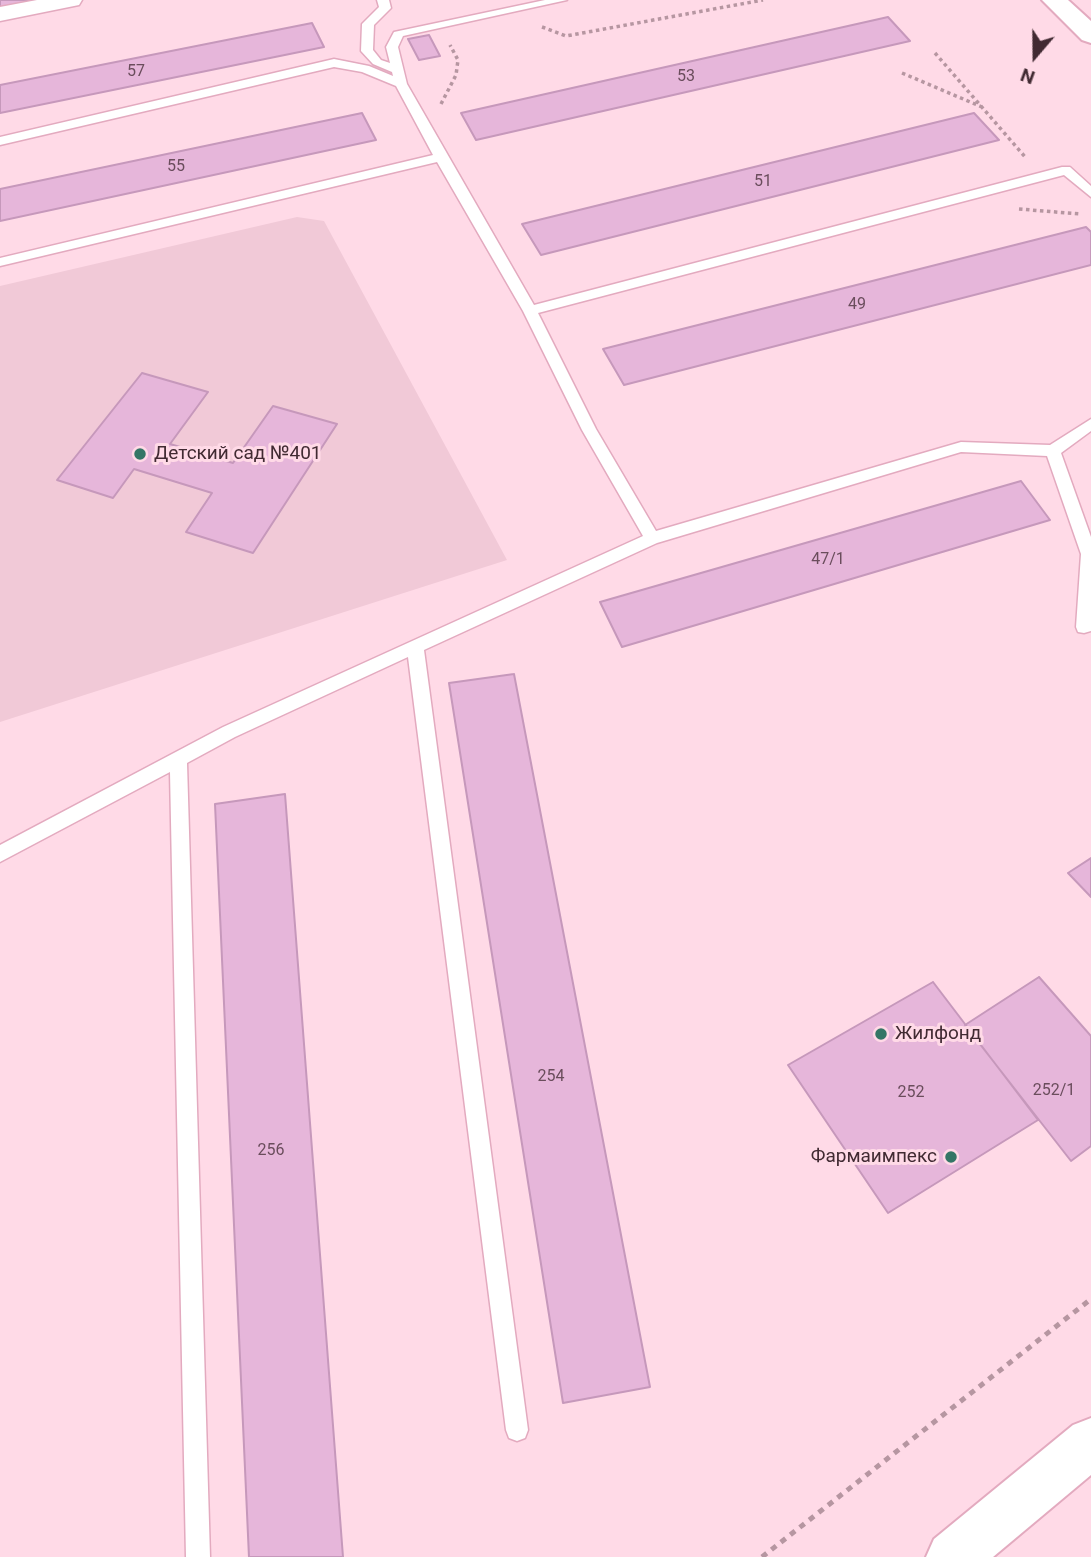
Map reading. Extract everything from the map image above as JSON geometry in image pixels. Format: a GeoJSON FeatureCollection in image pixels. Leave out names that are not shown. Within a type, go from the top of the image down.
{"type":"FeatureCollection","features":[{"type":"Feature","properties":{"kind":"main road"},"geometry":{"type":"LineString","coordinates":[[1054,0],[1091,34]]}},
{"type":"Feature","properties":{"kind":"main road"},"geometry":{"type":"LineString","coordinates":[[952,1557],[1091,1443]]}},
{"type":"Feature","properties":{"kind":"street"},"geometry":{"type":"LineString","coordinates":[[0,14],[71,0]]}},
{"type":"Feature","properties":{"kind":"lane"},"geometry":{"type":"LineString","coordinates":[[383,0],[385,8],[368,24],[367,51],[377,62],[398,70]]}},
{"type":"Feature","properties":{"kind":"lane"},"geometry":{"type":"LineString","coordinates":[[561,0],[398,34],[392,47],[401,84],[530,310],[589,430],[652,538]]}},
{"type":"Feature","properties":{"kind":"lane"},"geometry":{"type":"LineString","coordinates":[[0,141],[334,64],[365,69],[401,84]]}},
{"type":"Feature","properties":{"kind":"lane"},"geometry":{"type":"LineString","coordinates":[[0,262],[441,157]]}},
{"type":"Feature","properties":{"kind":"lane"},"geometry":{"type":"LineString","coordinates":[[530,310],[1066,170],[1091,192]]}},
{"type":"Feature","properties":{"kind":"lane"},"geometry":{"type":"LineString","coordinates":[[0,854],[229,732],[652,538],[961,447],[1053,451],[1091,424]]}},
{"type":"Feature","properties":{"kind":"lane"},"geometry":{"type":"LineString","coordinates":[[1053,451],[1089,554],[1088,631]]}},
{"type":"Feature","properties":{"kind":"lane"},"geometry":{"type":"LineString","coordinates":[[415,646],[517,1430]]}},
{"type":"Feature","properties":{"kind":"lane"},"geometry":{"type":"LineString","coordinates":[[178,759],[198,1557]]}},
{"type":"Feature","properties":{"kind":"path"},"geometry":{"type":"LineString","coordinates":[[535,24],[566,36],[763,0]]}},
{"type":"Feature","properties":{"kind":"path"},"geometry":{"type":"LineString","coordinates":[[421,118],[440,106],[456,75],[458,60],[442,24]]}},
{"type":"Feature","properties":{"kind":"path"},"geometry":{"type":"LineString","coordinates":[[934,53],[1043,177]]}},
{"type":"Feature","properties":{"kind":"path"},"geometry":{"type":"LineString","coordinates":[[902,73],[983,107]]}},
{"type":"Feature","properties":{"kind":"path"},"geometry":{"type":"LineString","coordinates":[[762,1557],[1091,1299]]}},
{"type":"Feature","properties":{"kind":"shaded area"},"geometry":{"type":"Polygon","coordinates":[[[297,217],[324,221],[507,560],[0,722],[0,286],[297,217]]]}},
{"type":"Feature","properties":{"kind":"building"},"geometry":{"type":"Polygon","coordinates":[[[0,0],[39,0],[0,8],[0,0]]]}},
{"type":"Feature","properties":{"kind":"building"},"geometry":{"type":"Polygon","coordinates":[[[888,17],[910,41],[476,140],[461,113],[888,17]]]}},
{"type":"Feature","properties":{"kind":"building"},"geometry":{"type":"Polygon","coordinates":[[[312,23],[324,47],[0,113],[0,85],[312,23]]]}},
{"type":"Feature","properties":{"kind":"building"},"geometry":{"type":"Polygon","coordinates":[[[429,35],[440,56],[419,60],[408,39],[429,35]]]}},
{"type":"Feature","properties":{"kind":"building"},"geometry":{"type":"Polygon","coordinates":[[[362,113],[376,140],[0,221],[0,189],[362,113]]]}},
{"type":"Feature","properties":{"kind":"building"},"geometry":{"type":"Polygon","coordinates":[[[974,113],[999,140],[541,255],[522,224],[974,113]]]}},
{"type":"Feature","properties":{"kind":"building"},"geometry":{"type":"Polygon","coordinates":[[[1086,227],[1091,232],[1091,265],[624,385],[603,349],[1086,227]]]}},
{"type":"Feature","properties":{"kind":"building","name":"Детский сад №401"},"geometry":{"type":"Polygon","coordinates":[[[142,373],[208,392],[170,444],[233,463],[273,406],[337,424],[253,553],[186,532],[212,493],[134,469],[113,498],[57,480],[142,373]]]}},
{"type":"Feature","properties":{"kind":"building"},"geometry":{"type":"Polygon","coordinates":[[[1021,481],[1050,520],[622,647],[600,602],[1021,481]]]}},
{"type":"Feature","properties":{"kind":"building"},"geometry":{"type":"Polygon","coordinates":[[[514,674],[650,1387],[563,1403],[449,683],[514,674]]]}},
{"type":"Feature","properties":{"kind":"building"},"geometry":{"type":"Polygon","coordinates":[[[285,794],[343,1557],[249,1557],[215,804],[285,794]]]}},
{"type":"Feature","properties":{"kind":"building"},"geometry":{"type":"Polygon","coordinates":[[[1091,858],[1091,897],[1068,873],[1091,858]]]}},
{"type":"Feature","properties":{"kind":"building"},"geometry":{"type":"Polygon","coordinates":[[[1039,977],[1091,1036],[1091,1146],[1071,1161],[965,1025],[1039,977]]]}},
{"type":"Feature","properties":{"kind":"building"},"geometry":{"type":"Polygon","coordinates":[[[933,982],[1038,1120],[888,1213],[788,1065],[933,982]]]}},
{"type":"Feature","properties":{"kind":"place","name":"Детский сад №401"},"geometry":{"type":"Point","coordinates":[140,454]}},
{"type":"Feature","properties":{"kind":"place","name":"Жилфонд"},"geometry":{"type":"Point","coordinates":[881,1034]}},
{"type":"Feature","properties":{"kind":"place","name":"Фармаимпекс"},"geometry":{"type":"Point","coordinates":[951,1157]}}]}
